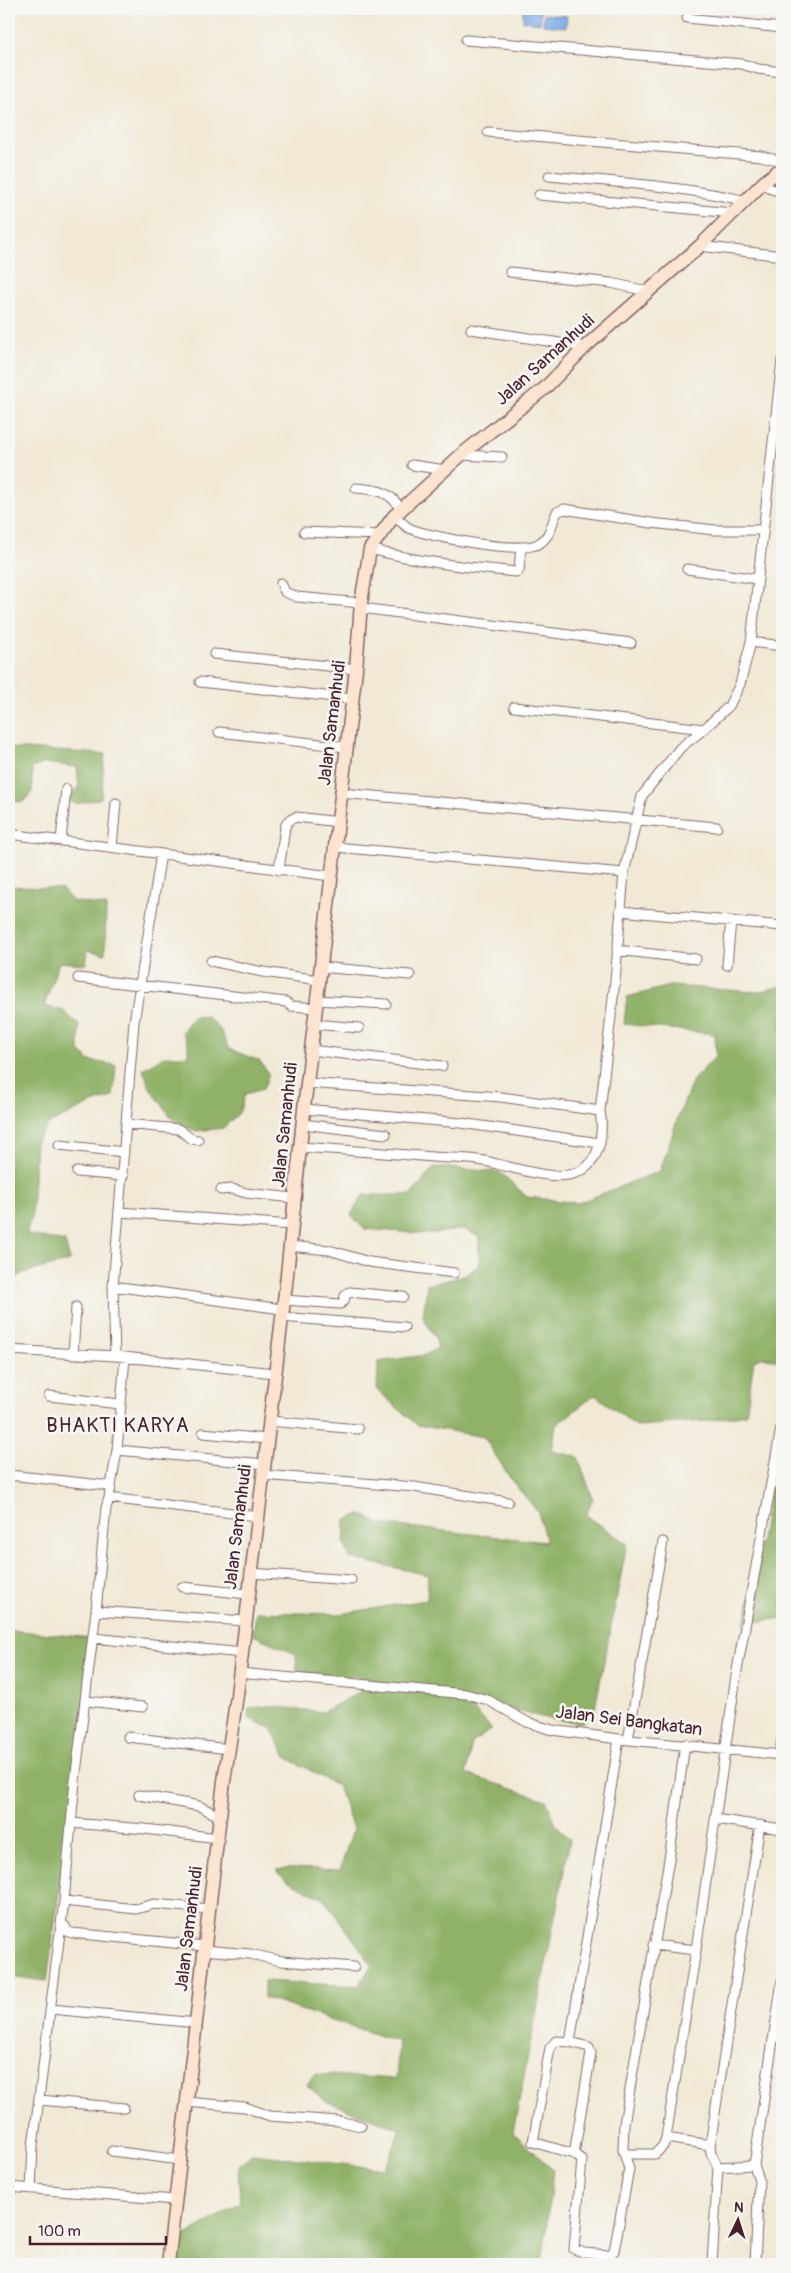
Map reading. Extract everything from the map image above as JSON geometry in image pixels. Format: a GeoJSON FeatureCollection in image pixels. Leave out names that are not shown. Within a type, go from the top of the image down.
{"type":"FeatureCollection","features":[{"type":"Feature","properties":{"kind":"street"},"geometry":{"type":"LineString","coordinates":[[687,18],[782,28]]}},
{"type":"Feature","properties":{"kind":"street"},"geometry":{"type":"LineString","coordinates":[[466,40],[742,64],[758,69],[782,72]]}},
{"type":"Feature","properties":{"kind":"street"},"geometry":{"type":"LineString","coordinates":[[488,132],[761,156],[782,162]]}},
{"type":"Feature","properties":{"kind":"street","name":"Jalan Samanhudi"},"geometry":{"type":"LineString","coordinates":[[168,2264],[197,2023],[197,2002],[242,1653],[316,1004],[339,822],[361,606],[370,549],[398,513],[461,455],[545,388],[585,347],[700,246],[747,201],[763,182],[782,168]]}},
{"type":"Feature","properties":{"kind":"street"},"geometry":{"type":"LineString","coordinates":[[549,176],[710,192],[747,201]]}},
{"type":"Feature","properties":{"kind":"street"},"geometry":{"type":"LineString","coordinates":[[763,182],[771,189],[782,192]]}},
{"type":"Feature","properties":{"kind":"street"},"geometry":{"type":"LineString","coordinates":[[539,195],[733,213]]}},
{"type":"Feature","properties":{"kind":"street"},"geometry":{"type":"LineString","coordinates":[[700,246],[782,256]]}},
{"type":"Feature","properties":{"kind":"street"},"geometry":{"type":"LineString","coordinates":[[510,272],[611,283],[647,291]]}},
{"type":"Feature","properties":{"kind":"street"},"geometry":{"type":"LineString","coordinates":[[471,329],[585,347]]}},
{"type":"Feature","properties":{"kind":"street"},"geometry":{"type":"LineString","coordinates":[[300,1147],[482,1161],[541,1173],[570,1175],[584,1169],[592,1161],[600,1143],[603,1125],[600,1111],[620,911],[624,873],[634,835],[635,820],[642,796],[658,774],[680,748],[704,730],[729,706],[740,684],[751,642],[763,530],[778,425],[782,360]]}},
{"type":"Feature","properties":{"kind":"street"},"geometry":{"type":"LineString","coordinates":[[461,455],[502,457]]}},
{"type":"Feature","properties":{"kind":"street"},"geometry":{"type":"LineString","coordinates":[[412,465],[445,470]]}},
{"type":"Feature","properties":{"kind":"street"},"geometry":{"type":"LineString","coordinates":[[356,488],[390,495],[398,513],[410,528],[446,538],[493,546],[521,547],[540,543],[553,527],[557,512],[564,509],[650,523],[715,530],[763,530]]}},
{"type":"Feature","properties":{"kind":"street"},"geometry":{"type":"LineString","coordinates":[[304,532],[379,535]]}},
{"type":"Feature","properties":{"kind":"street"},"geometry":{"type":"LineString","coordinates":[[370,549],[399,557],[454,566],[516,572],[519,570],[521,547]]}},
{"type":"Feature","properties":{"kind":"street"},"geometry":{"type":"LineString","coordinates":[[687,569],[758,579]]}},
{"type":"Feature","properties":{"kind":"street"},"geometry":{"type":"LineString","coordinates":[[281,583],[285,592],[297,597],[631,643]]}},
{"type":"Feature","properties":{"kind":"street"},"geometry":{"type":"LineString","coordinates":[[751,642],[782,646]]}},
{"type":"Feature","properties":{"kind":"street"},"geometry":{"type":"LineString","coordinates":[[214,654],[356,669]]}},
{"type":"Feature","properties":{"kind":"street"},"geometry":{"type":"LineString","coordinates":[[200,682],[352,699]]}},
{"type":"Feature","properties":{"kind":"street"},"geometry":{"type":"LineString","coordinates":[[514,707],[704,730]]}},
{"type":"Feature","properties":{"kind":"street"},"geometry":{"type":"LineString","coordinates":[[220,732],[346,747]]}},
{"type":"Feature","properties":{"kind":"street"},"geometry":{"type":"LineString","coordinates":[[61,841],[66,789]]}},
{"type":"Feature","properties":{"kind":"street"},"geometry":{"type":"LineString","coordinates":[[341,793],[717,827]]}},
{"type":"Feature","properties":{"kind":"street"},"geometry":{"type":"LineString","coordinates":[[112,847],[116,803]]}},
{"type":"Feature","properties":{"kind":"street"},"geometry":{"type":"LineString","coordinates":[[279,870],[285,827],[288,821],[296,817],[339,822]]}},
{"type":"Feature","properties":{"kind":"street"},"geometry":{"type":"LineString","coordinates":[[9,834],[331,876]]}},
{"type":"Feature","properties":{"kind":"street"},"geometry":{"type":"LineString","coordinates":[[335,848],[624,873]]}},
{"type":"Feature","properties":{"kind":"street"},"geometry":{"type":"LineString","coordinates":[[115,1356],[113,1286],[134,1022],[161,854]]}},
{"type":"Feature","properties":{"kind":"street"},"geometry":{"type":"LineString","coordinates":[[620,911],[782,926]]}},
{"type":"Feature","properties":{"kind":"street"},"geometry":{"type":"LineString","coordinates":[[727,965],[731,921]]}},
{"type":"Feature","properties":{"kind":"street"},"geometry":{"type":"LineString","coordinates":[[617,950],[696,959]]}},
{"type":"Feature","properties":{"kind":"street"},"geometry":{"type":"LineString","coordinates":[[211,961],[263,972],[410,975]]}},
{"type":"Feature","properties":{"kind":"street"},"geometry":{"type":"LineString","coordinates":[[78,978],[286,1002],[291,1006],[386,1004]]}},
{"type":"Feature","properties":{"kind":"street"},"geometry":{"type":"LineString","coordinates":[[314,1024],[359,1028]]}},
{"type":"Feature","properties":{"kind":"street"},"geometry":{"type":"LineString","coordinates":[[311,1050],[442,1066]]}},
{"type":"Feature","properties":{"kind":"street"},"geometry":{"type":"LineString","coordinates":[[307,1083],[501,1097],[600,1111]]}},
{"type":"Feature","properties":{"kind":"street"},"geometry":{"type":"LineString","coordinates":[[304,1109],[461,1123],[600,1143]]}},
{"type":"Feature","properties":{"kind":"street"},"geometry":{"type":"LineString","coordinates":[[126,1124],[178,1129],[193,1140],[198,1140]]}},
{"type":"Feature","properties":{"kind":"street"},"geometry":{"type":"LineString","coordinates":[[302,1124],[386,1134]]}},
{"type":"Feature","properties":{"kind":"street"},"geometry":{"type":"LineString","coordinates":[[59,1145],[124,1152]]}},
{"type":"Feature","properties":{"kind":"street"},"geometry":{"type":"LineString","coordinates":[[77,1172],[123,1176]]}},
{"type":"Feature","properties":{"kind":"street"},"geometry":{"type":"LineString","coordinates":[[221,1190],[232,1189],[246,1193],[294,1198]]}},
{"type":"Feature","properties":{"kind":"street"},"geometry":{"type":"LineString","coordinates":[[120,1212],[291,1226]]}},
{"type":"Feature","properties":{"kind":"street"},"geometry":{"type":"LineString","coordinates":[[289,1246],[329,1250],[369,1262],[454,1273]]}},
{"type":"Feature","properties":{"kind":"street"},"geometry":{"type":"LineString","coordinates":[[113,1286],[282,1308],[404,1327]]}},
{"type":"Feature","properties":{"kind":"street"},"geometry":{"type":"LineString","coordinates":[[282,1308],[340,1304],[344,1301],[348,1292],[403,1297]]}},
{"type":"Feature","properties":{"kind":"street"},"geometry":{"type":"LineString","coordinates":[[73,1355],[76,1307]]}},
{"type":"Feature","properties":{"kind":"street"},"geometry":{"type":"LineString","coordinates":[[9,1350],[115,1356],[274,1373]]}},
{"type":"Feature","properties":{"kind":"street"},"geometry":{"type":"LineString","coordinates":[[31,2189],[33,2146],[64,1901],[106,1508],[117,1450],[125,1358]]}},
{"type":"Feature","properties":{"kind":"street"},"geometry":{"type":"LineString","coordinates":[[49,1396],[120,1404]]}},
{"type":"Feature","properties":{"kind":"street"},"geometry":{"type":"LineString","coordinates":[[269,1421],[358,1429]]}},
{"type":"Feature","properties":{"kind":"street"},"geometry":{"type":"LineString","coordinates":[[624,2154],[654,2154],[663,2146],[666,2138],[725,1749],[753,1580],[782,1423]]}},
{"type":"Feature","properties":{"kind":"street"},"geometry":{"type":"LineString","coordinates":[[203,1433],[267,1439]]}},
{"type":"Feature","properties":{"kind":"street"},"geometry":{"type":"LineString","coordinates":[[117,1450],[414,1487],[508,1502]]}},
{"type":"Feature","properties":{"kind":"street"},"geometry":{"type":"LineString","coordinates":[[9,1475],[111,1486]]}},
{"type":"Feature","properties":{"kind":"street"},"geometry":{"type":"LineString","coordinates":[[109,1498],[257,1516]]}},
{"type":"Feature","properties":{"kind":"street"},"geometry":{"type":"LineString","coordinates":[[570,2042],[623,1739],[663,1542]]}},
{"type":"Feature","properties":{"kind":"street"},"geometry":{"type":"LineString","coordinates":[[250,1573],[351,1580]]}},
{"type":"Feature","properties":{"kind":"street"},"geometry":{"type":"LineString","coordinates":[[182,1587],[248,1594]]}},
{"type":"Feature","properties":{"kind":"street"},"geometry":{"type":"LineString","coordinates":[[96,1611],[245,1621]]}},
{"type":"Feature","properties":{"kind":"street"},"geometry":{"type":"LineString","coordinates":[[93,1638],[242,1653]]}},
{"type":"Feature","properties":{"kind":"street","name":"Jalan Sei Bangkatan"},"geometry":{"type":"LineString","coordinates":[[239,1673],[466,1694],[488,1700],[538,1726],[567,1732],[781,1754]]}},
{"type":"Feature","properties":{"kind":"street"},"geometry":{"type":"LineString","coordinates":[[86,1701],[143,1707]]}},
{"type":"Feature","properties":{"kind":"street"},"geometry":{"type":"LineString","coordinates":[[128,1737],[229,1749]]}},
{"type":"Feature","properties":{"kind":"street"},"geometry":{"type":"LineString","coordinates":[[781,1754],[782,1739]]}},
{"type":"Feature","properties":{"kind":"street"},"geometry":{"type":"LineString","coordinates":[[574,2154],[591,2053],[589,2047],[570,2042],[556,2041],[550,2048],[533,2142],[574,2154],[580,2158],[582,2165],[574,2249],[584,2254],[609,2256],[614,2251],[629,2169],[624,2154],[624,2124],[670,1852],[685,1744]]}},
{"type":"Feature","properties":{"kind":"street"},"geometry":{"type":"LineString","coordinates":[[139,1796],[198,1806],[221,1817]]}},
{"type":"Feature","properties":{"kind":"street"},"geometry":{"type":"LineString","coordinates":[[715,1819],[782,1829]]}},
{"type":"Feature","properties":{"kind":"street"},"geometry":{"type":"LineString","coordinates":[[71,1823],[145,1829],[218,1838]]}},
{"type":"Feature","properties":{"kind":"street"},"geometry":{"type":"LineString","coordinates":[[712,2264],[718,2167],[711,2153],[710,2145],[760,1825]]}},
{"type":"Feature","properties":{"kind":"street"},"geometry":{"type":"LineString","coordinates":[[64,1901],[136,1910],[154,1904],[209,1909]]}},
{"type":"Feature","properties":{"kind":"street"},"geometry":{"type":"LineString","coordinates":[[60,1924],[72,1933],[250,1954],[282,1961],[354,1967]]}},
{"type":"Feature","properties":{"kind":"street"},"geometry":{"type":"LineString","coordinates":[[653,1945],[696,1950]]}},
{"type":"Feature","properties":{"kind":"street"},"geometry":{"type":"LineString","coordinates":[[755,2264],[758,2180],[754,2164],[782,1981]]}},
{"type":"Feature","properties":{"kind":"street"},"geometry":{"type":"LineString","coordinates":[[51,2009],[197,2023]]}},
{"type":"Feature","properties":{"kind":"street"},"geometry":{"type":"LineString","coordinates":[[40,2100],[124,2108]]}},
{"type":"Feature","properties":{"kind":"street"},"geometry":{"type":"LineString","coordinates":[[186,2102],[245,2107],[270,2116],[338,2121],[361,2126]]}},
{"type":"Feature","properties":{"kind":"street"},"geometry":{"type":"LineString","coordinates":[[666,2138],[710,2145]]}},
{"type":"Feature","properties":{"kind":"street"},"geometry":{"type":"LineString","coordinates":[[112,2151],[180,2160]]}},
{"type":"Feature","properties":{"kind":"street"},"geometry":{"type":"LineString","coordinates":[[718,2167],[754,2164]]}},
{"type":"Feature","properties":{"kind":"street"},"geometry":{"type":"LineString","coordinates":[[9,2186],[175,2200]]}},
{"type":"Feature","properties":{"kind":"green space"},"geometry":{"type":"Polygon","coordinates":[[[9,748],[105,754],[101,798],[77,804],[70,802],[70,796],[79,787],[77,767],[45,763],[32,768],[32,792],[23,802],[9,801],[9,748]]]}},
{"type":"Feature","properties":{"kind":"green space"},"geometry":{"type":"Polygon","coordinates":[[[9,886],[62,889],[72,901],[106,906],[105,954],[88,950],[86,964],[59,962],[44,1006],[62,1010],[79,1025],[79,1051],[90,1061],[116,1065],[113,1097],[94,1102],[49,1124],[36,1141],[32,1215],[26,1234],[65,1242],[70,1261],[23,1273],[9,1284],[9,886]]]}},
{"type":"Feature","properties":{"kind":"green space"},"geometry":{"type":"Polygon","coordinates":[[[670,986],[757,992],[782,986],[782,1362],[763,1357],[754,1360],[746,1414],[706,1421],[636,1426],[595,1395],[556,1425],[552,1451],[578,1457],[593,1499],[586,1515],[627,1544],[594,1713],[581,1723],[550,1719],[497,1706],[465,1701],[492,1729],[472,1743],[466,1774],[546,1800],[555,1823],[570,1840],[513,2132],[553,2170],[542,2264],[176,2264],[179,2240],[240,2203],[238,2165],[252,2154],[385,2169],[400,2129],[325,2101],[307,2085],[314,2074],[396,2079],[399,2042],[264,1998],[264,1981],[358,1986],[372,1965],[324,1899],[287,1880],[276,1870],[289,1868],[340,1870],[353,1829],[338,1786],[286,1757],[271,1728],[248,1718],[249,1708],[269,1706],[323,1712],[360,1692],[358,1677],[297,1672],[296,1654],[253,1635],[256,1612],[339,1614],[427,1600],[428,1575],[350,1558],[344,1543],[345,1520],[361,1514],[379,1524],[546,1542],[538,1512],[512,1481],[484,1437],[417,1425],[377,1390],[378,1362],[425,1355],[438,1348],[435,1337],[423,1317],[427,1285],[464,1276],[479,1265],[479,1237],[464,1229],[428,1234],[364,1229],[351,1215],[363,1195],[411,1195],[434,1167],[500,1172],[527,1197],[578,1203],[660,1171],[693,1080],[716,1056],[715,1034],[624,1024],[627,997],[670,986]]]}},
{"type":"Feature","properties":{"kind":"green space"},"geometry":{"type":"Polygon","coordinates":[[[207,1016],[220,1029],[229,1049],[260,1061],[269,1075],[263,1089],[245,1094],[239,1113],[223,1128],[197,1131],[185,1127],[171,1117],[150,1088],[143,1069],[164,1056],[188,1056],[188,1044],[182,1032],[193,1017],[207,1016]]]}},
{"type":"Feature","properties":{"kind":"green space"},"geometry":{"type":"Polygon","coordinates":[[[773,1475],[782,1478],[782,1618],[745,1624],[773,1475]]]}},
{"type":"Feature","properties":{"kind":"green space"},"geometry":{"type":"Polygon","coordinates":[[[9,1630],[93,1638],[47,1981],[9,1977],[9,1630]]]}},
{"type":"Feature","properties":{"kind":"water"},"geometry":{"type":"Polygon","coordinates":[[[523,10],[541,12],[540,23],[523,21],[523,10]]]}},
{"type":"Feature","properties":{"kind":"water"},"geometry":{"type":"Polygon","coordinates":[[[544,14],[567,16],[566,27],[543,25],[544,14]]]}},
{"type":"Feature","properties":{"kind":"district","name":"BHAKTI KARYA"},"geometry":{"type":"Point","coordinates":[118,1425]}}]}
